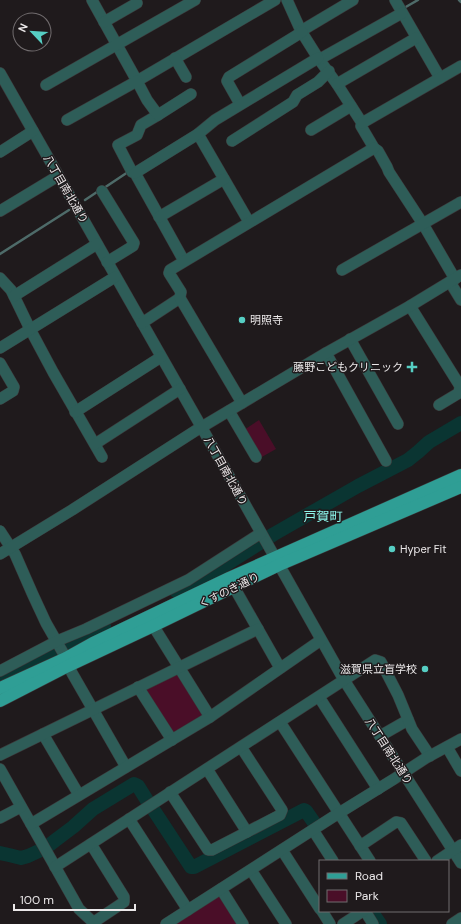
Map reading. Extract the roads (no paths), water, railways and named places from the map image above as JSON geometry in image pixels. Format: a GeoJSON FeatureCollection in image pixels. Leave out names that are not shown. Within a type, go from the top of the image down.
{"type":"FeatureCollection","features":[{"type":"Feature","properties":{"kind":"main road","name":"くすのき通り"},"geometry":{"type":"LineString","coordinates":[[0,688],[62,652],[93,643],[150,622],[461,475]]}},
{"type":"Feature","properties":{"kind":"main road","name":"くすのき通り"},"geometry":{"type":"LineString","coordinates":[[277,561],[461,487]]}},
{"type":"Feature","properties":{"kind":"main road","name":"くすのき通り"},"geometry":{"type":"LineString","coordinates":[[0,701],[62,652]]}},
{"type":"Feature","properties":{"kind":"street"},"geometry":{"type":"LineString","coordinates":[[92,0],[147,100],[158,114]]}},
{"type":"Feature","properties":{"kind":"street"},"geometry":{"type":"LineString","coordinates":[[46,85],[195,0]]}},
{"type":"Feature","properties":{"kind":"street"},"geometry":{"type":"LineString","coordinates":[[67,120],[275,0]]}},
{"type":"Feature","properties":{"kind":"street"},"geometry":{"type":"LineString","coordinates":[[287,0],[301,32],[329,71],[362,123],[361,126],[374,148],[378,151],[389,172],[423,224],[455,279],[461,300]]}},
{"type":"Feature","properties":{"kind":"street"},"geometry":{"type":"LineString","coordinates":[[240,104],[228,81],[229,78],[353,0]]}},
{"type":"Feature","properties":{"kind":"street"},"geometry":{"type":"LineString","coordinates":[[396,0],[416,38],[440,78]]}},
{"type":"Feature","properties":{"kind":"street"},"geometry":{"type":"LineString","coordinates":[[104,22],[137,3]]}},
{"type":"Feature","properties":{"kind":"street"},"geometry":{"type":"LineString","coordinates":[[135,173],[198,134],[215,120],[240,104],[402,13]]}},
{"type":"Feature","properties":{"kind":"street"},"geometry":{"type":"LineString","coordinates":[[337,84],[416,38]]}},
{"type":"Feature","properties":{"kind":"street"},"geometry":{"type":"LineString","coordinates":[[175,58],[186,77]]}},
{"type":"Feature","properties":{"kind":"street"},"geometry":{"type":"LineString","coordinates":[[362,123],[461,66]]}},
{"type":"Feature","properties":{"kind":"street"},"geometry":{"type":"LineString","coordinates":[[232,141],[293,102],[297,95],[318,82],[329,71]]}},
{"type":"Feature","properties":{"kind":"street","name":"八丁目南北通り"},"geometry":{"type":"LineString","coordinates":[[0,73],[344,680],[403,773],[457,848],[461,863]]}},
{"type":"Feature","properties":{"kind":"street"},"geometry":{"type":"LineString","coordinates":[[184,261],[118,145],[137,135],[141,125],[192,94]]}},
{"type":"Feature","properties":{"kind":"street"},"geometry":{"type":"LineString","coordinates":[[311,130],[351,106]]}},
{"type":"Feature","properties":{"kind":"street"},"geometry":{"type":"LineString","coordinates":[[0,152],[33,131]]}},
{"type":"Feature","properties":{"kind":"street"},"geometry":{"type":"LineString","coordinates":[[198,134],[249,222]]}},
{"type":"Feature","properties":{"kind":"street"},"geometry":{"type":"LineString","coordinates":[[242,403],[180,298],[181,292],[169,273],[170,270],[374,148]]}},
{"type":"Feature","properties":{"kind":"street"},"geometry":{"type":"LineString","coordinates":[[0,211],[58,176]]}},
{"type":"Feature","properties":{"kind":"street"},"geometry":{"type":"LineString","coordinates":[[159,218],[224,179]]}},
{"type":"Feature","properties":{"kind":"street"},"geometry":{"type":"LineString","coordinates":[[102,191],[134,243],[133,246],[107,262]]}},
{"type":"Feature","properties":{"kind":"street"},"geometry":{"type":"LineString","coordinates":[[342,270],[461,202]]}},
{"type":"Feature","properties":{"kind":"street"},"geometry":{"type":"LineString","coordinates":[[14,296],[97,244]]}},
{"type":"Feature","properties":{"kind":"street"},"geometry":{"type":"LineString","coordinates":[[0,348],[115,277]]}},
{"type":"Feature","properties":{"kind":"street"},"geometry":{"type":"LineString","coordinates":[[0,278],[11,290],[30,329],[75,412],[102,457]]}},
{"type":"Feature","properties":{"kind":"street"},"geometry":{"type":"LineString","coordinates":[[0,554],[242,403],[455,279]]}},
{"type":"Feature","properties":{"kind":"street"},"geometry":{"type":"LineString","coordinates":[[142,323],[180,298]]}},
{"type":"Feature","properties":{"kind":"street"},"geometry":{"type":"LineString","coordinates":[[410,306],[460,386],[459,393],[439,405]]}},
{"type":"Feature","properties":{"kind":"street"},"geometry":{"type":"LineString","coordinates":[[350,339],[398,424]]}},
{"type":"Feature","properties":{"kind":"street"},"geometry":{"type":"LineString","coordinates":[[326,353],[386,461]]}},
{"type":"Feature","properties":{"kind":"street"},"geometry":{"type":"LineString","coordinates":[[75,412],[161,357]]}},
{"type":"Feature","properties":{"kind":"street"},"geometry":{"type":"LineString","coordinates":[[0,363],[14,387],[13,391],[0,400]]}},
{"type":"Feature","properties":{"kind":"street"},"geometry":{"type":"LineString","coordinates":[[95,444],[180,389]]}},
{"type":"Feature","properties":{"kind":"street"},"geometry":{"type":"LineString","coordinates":[[229,411],[256,457]]}},
{"type":"Feature","properties":{"kind":"street"},"geometry":{"type":"LineString","coordinates":[[0,531],[15,554],[46,623],[92,709],[126,767]]}},
{"type":"Feature","properties":{"kind":"street"},"geometry":{"type":"LineString","coordinates":[[0,670],[62,652],[86,629],[188,580],[264,537]]}},
{"type":"Feature","properties":{"kind":"street"},"geometry":{"type":"LineString","coordinates":[[232,582],[280,668]]}},
{"type":"Feature","properties":{"kind":"street"},"geometry":{"type":"LineString","coordinates":[[150,622],[210,717]]}},
{"type":"Feature","properties":{"kind":"street"},"geometry":{"type":"LineString","coordinates":[[0,755],[258,629]]}},
{"type":"Feature","properties":{"kind":"street"},"geometry":{"type":"LineString","coordinates":[[31,824],[210,717],[321,640]]}},
{"type":"Feature","properties":{"kind":"street"},"geometry":{"type":"LineString","coordinates":[[55,867],[375,660],[381,662],[398,694],[416,736],[430,756]]}},
{"type":"Feature","properties":{"kind":"street"},"geometry":{"type":"LineString","coordinates":[[138,687],[172,740]]}},
{"type":"Feature","properties":{"kind":"street"},"geometry":{"type":"LineString","coordinates":[[319,697],[378,789]]}},
{"type":"Feature","properties":{"kind":"street"},"geometry":{"type":"LineString","coordinates":[[380,736],[408,720]]}},
{"type":"Feature","properties":{"kind":"street"},"geometry":{"type":"LineString","coordinates":[[280,722],[369,860]]}},
{"type":"Feature","properties":{"kind":"street"},"geometry":{"type":"LineString","coordinates":[[43,734],[79,795]]}},
{"type":"Feature","properties":{"kind":"street"},"geometry":{"type":"LineString","coordinates":[[166,924],[339,813],[430,756],[461,739]]}},
{"type":"Feature","properties":{"kind":"street"},"geometry":{"type":"LineString","coordinates":[[170,792],[208,850],[212,850],[280,815],[282,810],[241,747]]}},
{"type":"Feature","properties":{"kind":"street"},"geometry":{"type":"LineString","coordinates":[[446,747],[461,771]]}},
{"type":"Feature","properties":{"kind":"street"},"geometry":{"type":"LineString","coordinates":[[0,769],[79,909],[95,923],[124,902],[124,897],[91,844]]}},
{"type":"Feature","properties":{"kind":"street"},"geometry":{"type":"LineString","coordinates":[[207,769],[247,832]]}},
{"type":"Feature","properties":{"kind":"street"},"geometry":{"type":"LineString","coordinates":[[0,818],[21,807]]}},
{"type":"Feature","properties":{"kind":"street"},"geometry":{"type":"LineString","coordinates":[[129,819],[188,910]]}},
{"type":"Feature","properties":{"kind":"street"},"geometry":{"type":"LineString","coordinates":[[360,846],[396,822],[401,824],[425,860]]}},
{"type":"Feature","properties":{"kind":"street"},"geometry":{"type":"LineString","coordinates":[[313,830],[332,860]]}},
{"type":"Feature","properties":{"kind":"street"},"geometry":{"type":"LineString","coordinates":[[438,860],[457,848]]}},
{"type":"Feature","properties":{"kind":"street"},"geometry":{"type":"LineString","coordinates":[[282,850],[319,907]]}},
{"type":"Feature","properties":{"kind":"street"},"geometry":{"type":"LineString","coordinates":[[251,870],[286,924]]}},
{"type":"Feature","properties":{"kind":"street"},"geometry":{"type":"LineString","coordinates":[[221,889],[243,924]]}},
{"type":"Feature","properties":{"kind":"street"},"geometry":{"type":"LineString","coordinates":[[322,912],[330,924]]}},
{"type":"Feature","properties":{"kind":"street"},"geometry":{"type":"LineString","coordinates":[[343,924],[362,912]]}},
{"type":"Feature","properties":{"kind":"street"},"geometry":{"type":"LineString","coordinates":[[365,912],[373,924]]}},
{"type":"Feature","properties":{"kind":"waterway"},"geometry":{"type":"LineString","coordinates":[[404,8],[418,0]]}},
{"type":"Feature","properties":{"kind":"waterway"},"geometry":{"type":"LineString","coordinates":[[104,188],[128,172]]}},
{"type":"Feature","properties":{"kind":"waterway"},"geometry":{"type":"LineString","coordinates":[[85,200],[100,190]]}},
{"type":"Feature","properties":{"kind":"waterway"},"geometry":{"type":"LineString","coordinates":[[0,254],[69,210]]}},
{"type":"Feature","properties":{"kind":"waterway"},"geometry":{"type":"LineString","coordinates":[[176,591],[203,579],[274,534],[358,486],[408,460],[429,442],[461,423]]}},
{"type":"Feature","properties":{"kind":"waterway"},"geometry":{"type":"LineString","coordinates":[[0,677],[104,626]]}},
{"type":"Feature","properties":{"kind":"waterway"},"geometry":{"type":"LineString","coordinates":[[48,846],[73,827],[93,809],[134,784],[138,786],[148,802]]}},
{"type":"Feature","properties":{"kind":"waterway"},"geometry":{"type":"LineString","coordinates":[[153,809],[191,867],[194,867],[304,810],[315,824]]}},
{"type":"Feature","properties":{"kind":"waterway"},"geometry":{"type":"LineString","coordinates":[[0,853],[21,858],[41,850]]}},
{"type":"Feature","properties":{"kind":"waterway"},"geometry":{"type":"LineString","coordinates":[[372,912],[380,924]]}},
{"type":"Feature","properties":{"kind":"place","name":"明照寺"},"geometry":{"type":"Point","coordinates":[242,320]}},
{"type":"Feature","properties":{"kind":"place","name":"藤野こどもクリニック"},"geometry":{"type":"Point","coordinates":[412,367]}},
{"type":"Feature","properties":{"kind":"place","name":"Hyper Fit"},"geometry":{"type":"Point","coordinates":[392,549]}},
{"type":"Feature","properties":{"kind":"place","name":"滋賀県立盲学校"},"geometry":{"type":"Point","coordinates":[425,669]}},
{"type":"Feature","properties":{"kind":"district","name":"戸賀町"},"geometry":{"type":"Point","coordinates":[323,516]}}]}
